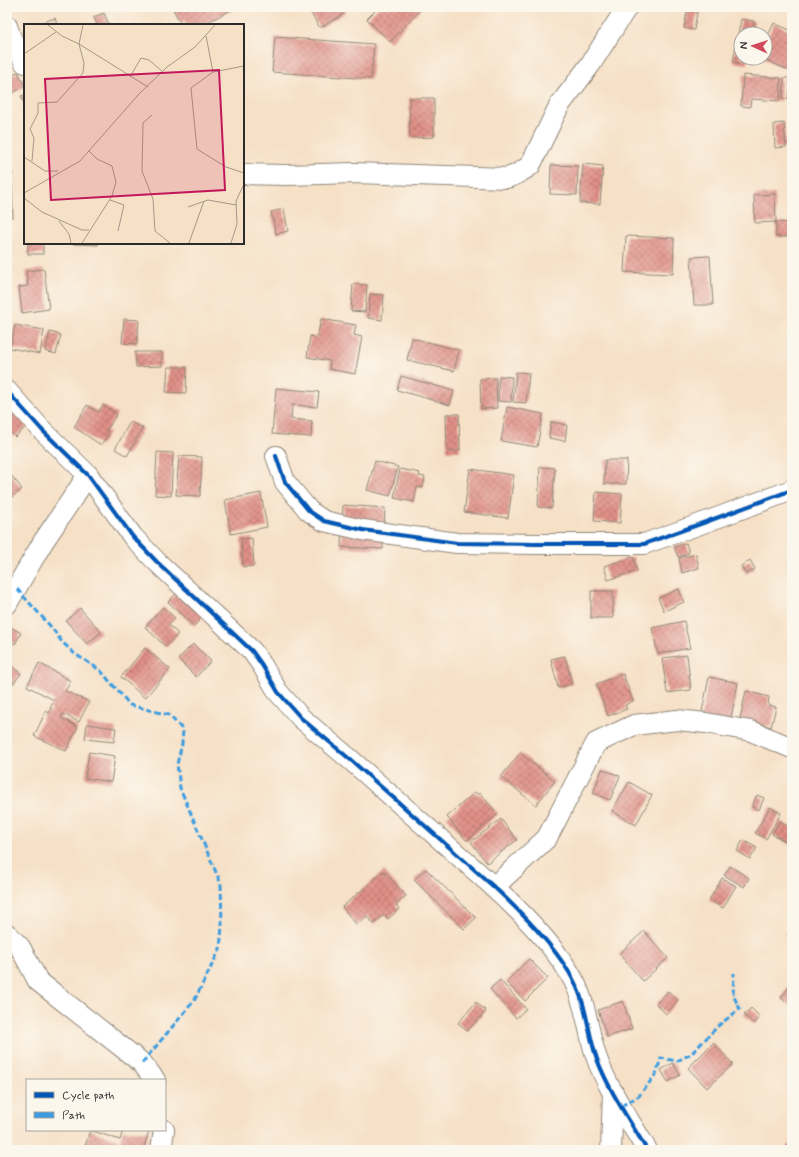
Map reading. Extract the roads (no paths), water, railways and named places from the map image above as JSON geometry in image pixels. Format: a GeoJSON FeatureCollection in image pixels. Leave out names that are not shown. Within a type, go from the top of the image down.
{"type":"FeatureCollection","features":[{"type":"Feature","properties":{"kind":"street"},"geometry":{"type":"LineString","coordinates":[[244,174],[287,175],[354,173],[507,178],[515,175],[530,166],[559,106],[590,65],[627,7]]}},
{"type":"Feature","properties":{"kind":"street"},"geometry":{"type":"LineString","coordinates":[[8,34],[24,61]]}},
{"type":"Feature","properties":{"kind":"street"},"geometry":{"type":"LineString","coordinates":[[7,391],[42,430],[88,475],[133,537],[157,562],[252,651],[278,692],[301,718],[352,761],[494,887],[556,952],[574,981],[583,1004],[598,1060],[613,1092],[647,1150]]}},
{"type":"Feature","properties":{"kind":"street"},"geometry":{"type":"LineString","coordinates":[[276,456],[285,482],[309,511],[324,521],[363,530],[457,543],[644,544],[792,490]]}},
{"type":"Feature","properties":{"kind":"street"},"geometry":{"type":"LineString","coordinates":[[10,591],[88,475]]}},
{"type":"Feature","properties":{"kind":"street"},"geometry":{"type":"LineString","coordinates":[[494,887],[547,838],[596,743],[634,725],[677,720],[706,723],[751,732],[792,748]]}},
{"type":"Feature","properties":{"kind":"street"},"geometry":{"type":"LineString","coordinates":[[7,934],[20,947],[38,982],[142,1063],[154,1079]]}},
{"type":"Feature","properties":{"kind":"street"},"geometry":{"type":"LineString","coordinates":[[611,1150],[613,1092]]}},
{"type":"Feature","properties":{"kind":"street"},"geometry":{"type":"LineString","coordinates":[[161,1150],[164,1131]]}}]}
